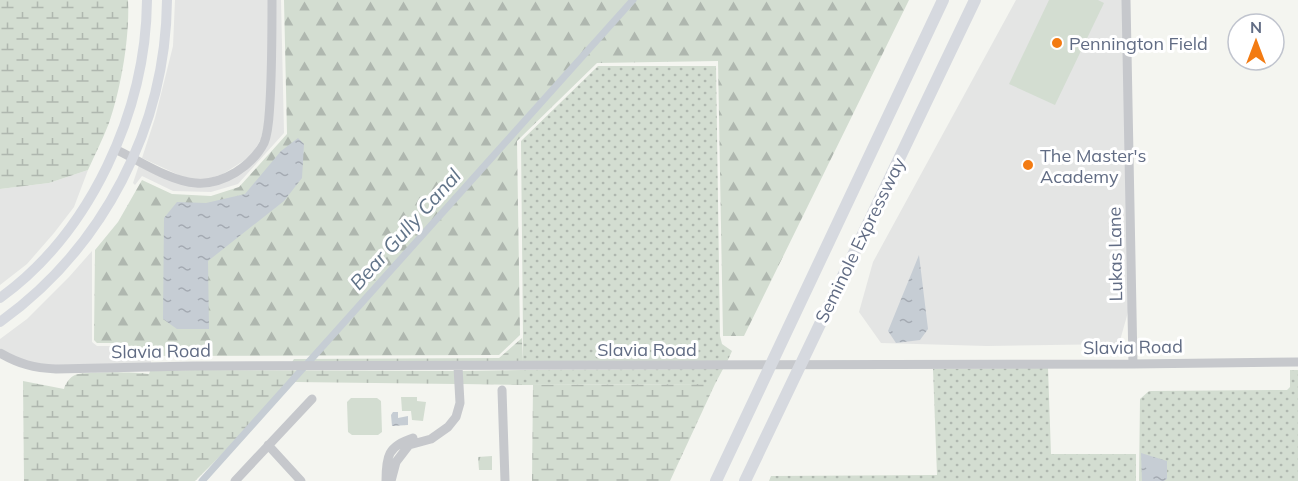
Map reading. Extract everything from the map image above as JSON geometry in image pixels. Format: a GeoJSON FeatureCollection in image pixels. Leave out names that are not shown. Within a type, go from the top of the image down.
{"type":"FeatureCollection","features":[{"type":"Feature","properties":{"kind":"highway","name":"Seminole Expressway"},"geometry":{"type":"LineString","coordinates":[[716,481],[943,0]]}},
{"type":"Feature","properties":{"kind":"highway","name":"Seminole Expressway"},"geometry":{"type":"LineString","coordinates":[[745,481],[975,0]]}},
{"type":"Feature","properties":{"kind":"main road"},"geometry":{"type":"LineString","coordinates":[[0,298],[33,269],[57,243],[101,179],[129,114],[139,77],[147,0]]}},
{"type":"Feature","properties":{"kind":"main road"},"geometry":{"type":"LineString","coordinates":[[0,322],[46,284],[72,256],[96,225],[133,158],[146,124],[158,81],[163,56],[167,0]]}},
{"type":"Feature","properties":{"kind":"street"},"geometry":{"type":"LineString","coordinates":[[115,149],[174,177],[196,183],[224,178],[254,159],[265,141],[268,123],[272,0]]}},
{"type":"Feature","properties":{"kind":"street","name":"Lukas Lane"},"geometry":{"type":"LineString","coordinates":[[1126,0],[1133,364]]}},
{"type":"Feature","properties":{"kind":"street","name":"Slavia Road"},"geometry":{"type":"LineString","coordinates":[[0,353],[34,368],[56,369],[1298,362]]}},
{"type":"Feature","properties":{"kind":"street"},"geometry":{"type":"LineString","coordinates":[[391,481],[396,462],[409,445],[431,439],[452,423],[459,409],[458,367]]}},
{"type":"Feature","properties":{"kind":"street"},"geometry":{"type":"LineString","coordinates":[[502,390],[505,481]]}},
{"type":"Feature","properties":{"kind":"street"},"geometry":{"type":"LineString","coordinates":[[235,481],[312,399]]}},
{"type":"Feature","properties":{"kind":"street"},"geometry":{"type":"LineString","coordinates":[[386,481],[386,461],[395,445],[411,438],[439,434]]}},
{"type":"Feature","properties":{"kind":"street"},"geometry":{"type":"LineString","coordinates":[[268,445],[301,481]]}},
{"type":"Feature","properties":{"kind":"shaded area"},"geometry":{"type":"Polygon","coordinates":[[[175,0],[268,0],[269,50],[265,123],[261,139],[251,156],[223,174],[210,178],[183,177],[142,158],[155,118],[173,46],[175,0]]]}},
{"type":"Feature","properties":{"kind":"shaded area"},"geometry":{"type":"Polygon","coordinates":[[[275,0],[281,0],[284,133],[238,184],[211,192],[173,191],[142,176],[135,185],[133,183],[139,165],[182,184],[241,173],[256,161],[267,143],[275,0]]]}},
{"type":"Feature","properties":{"kind":"shaded area","name":"The Master's Academy"},"geometry":{"type":"Polygon","coordinates":[[[1016,0],[1126,0],[1132,298],[1119,344],[987,346],[881,343],[859,312],[873,262],[1016,0]]]}},
{"type":"Feature","properties":{"kind":"shaded area"},"geometry":{"type":"Polygon","coordinates":[[[88,170],[74,207],[27,264],[0,285],[0,189],[49,183],[88,170]]]}},
{"type":"Feature","properties":{"kind":"shaded area"},"geometry":{"type":"Polygon","coordinates":[[[92,251],[92,342],[97,346],[126,346],[132,359],[151,359],[151,363],[34,364],[17,358],[0,348],[0,339],[27,319],[92,251]]]}},
{"type":"Feature","properties":{"kind":"green space"},"geometry":{"type":"Polygon","coordinates":[[[0,0],[128,0],[126,46],[117,94],[109,123],[88,170],[49,183],[0,189],[0,0]]]}},
{"type":"Feature","properties":{"kind":"green space"},"geometry":{"type":"Polygon","coordinates":[[[284,0],[909,0],[744,336],[723,336],[718,61],[597,63],[517,141],[520,335],[499,355],[134,356],[127,343],[97,343],[94,340],[95,250],[118,222],[142,180],[172,194],[211,196],[239,187],[287,134],[284,0]]]}},
{"type":"Feature","properties":{"kind":"green space","name":"Pennington Field"},"geometry":{"type":"Polygon","coordinates":[[[1049,0],[1098,0],[1104,3],[1055,105],[1009,84],[1049,0]]]}},
{"type":"Feature","properties":{"kind":"green space"},"geometry":{"type":"Polygon","coordinates":[[[598,66],[716,66],[720,336],[722,344],[732,351],[727,362],[522,362],[521,141],[598,66]]]}},
{"type":"Feature","properties":{"kind":"green space"},"geometry":{"type":"Polygon","coordinates":[[[522,338],[522,362],[292,362],[294,359],[499,358],[522,338]]]}},
{"type":"Feature","properties":{"kind":"green space"},"geometry":{"type":"Polygon","coordinates":[[[1048,368],[1051,454],[1136,454],[1136,481],[769,481],[771,476],[937,475],[933,369],[1048,368]]]}},
{"type":"Feature","properties":{"kind":"green space"},"geometry":{"type":"Polygon","coordinates":[[[723,369],[715,384],[522,385],[522,370],[723,369]]]}},
{"type":"Feature","properties":{"kind":"green space"},"geometry":{"type":"Polygon","coordinates":[[[522,370],[522,385],[462,384],[461,371],[522,370]]]}},
{"type":"Feature","properties":{"kind":"green space"},"geometry":{"type":"Polygon","coordinates":[[[1290,370],[1298,370],[1298,481],[1139,481],[1140,399],[1149,391],[1287,390],[1290,387],[1290,370]]]}},
{"type":"Feature","properties":{"kind":"green space"},"geometry":{"type":"Polygon","coordinates":[[[150,371],[455,371],[455,384],[295,382],[195,481],[24,481],[23,381],[64,389],[71,377],[80,374],[111,372],[149,374],[150,371]]]}},
{"type":"Feature","properties":{"kind":"green space"},"geometry":{"type":"Polygon","coordinates":[[[715,384],[670,481],[532,481],[533,385],[715,384]]]}},
{"type":"Feature","properties":{"kind":"green space"},"geometry":{"type":"Polygon","coordinates":[[[401,397],[417,397],[417,401],[426,402],[423,421],[412,420],[411,411],[402,411],[401,397]]]}},
{"type":"Feature","properties":{"kind":"green space"},"geometry":{"type":"Polygon","coordinates":[[[351,398],[377,398],[381,401],[382,432],[378,435],[352,435],[348,432],[347,402],[351,398]]]}},
{"type":"Feature","properties":{"kind":"green space"},"geometry":{"type":"Polygon","coordinates":[[[492,456],[492,470],[479,470],[478,457],[492,456]]]}},
{"type":"Feature","properties":{"kind":"water"},"geometry":{"type":"Polygon","coordinates":[[[298,138],[304,144],[302,178],[284,201],[208,261],[209,329],[177,329],[163,319],[164,218],[177,202],[206,203],[245,194],[281,151],[298,138]]]}},
{"type":"Feature","properties":{"kind":"water"},"geometry":{"type":"Polygon","coordinates":[[[919,255],[928,329],[920,340],[896,343],[888,331],[919,255]]]}},
{"type":"Feature","properties":{"kind":"water"},"geometry":{"type":"Polygon","coordinates":[[[393,412],[398,412],[398,418],[408,416],[408,425],[392,426],[393,412]]]}},
{"type":"Feature","properties":{"kind":"water"},"geometry":{"type":"Polygon","coordinates":[[[1141,453],[1167,461],[1167,479],[1142,481],[1141,453]]]}},
{"type":"Feature","properties":{"kind":"waterway","name":"Bear Gully Canal"},"geometry":{"type":"LineString","coordinates":[[202,481],[633,0]]}},
{"type":"Feature","properties":{"kind":"place","name":"Pennington Field"},"geometry":{"type":"Point","coordinates":[1057,43]}},
{"type":"Feature","properties":{"kind":"place","name":"The Master's Academy"},"geometry":{"type":"Point","coordinates":[1028,165]}}]}
